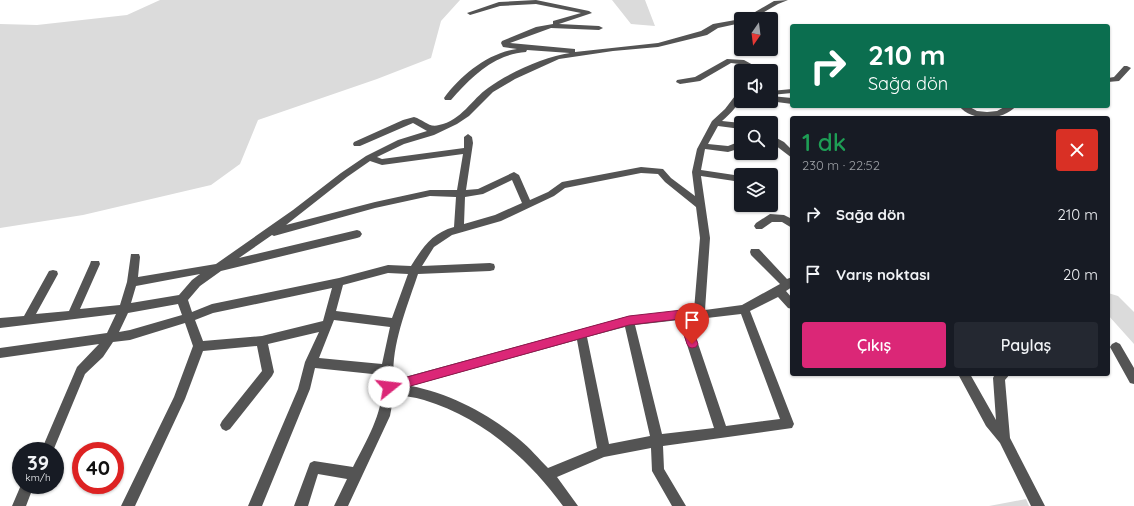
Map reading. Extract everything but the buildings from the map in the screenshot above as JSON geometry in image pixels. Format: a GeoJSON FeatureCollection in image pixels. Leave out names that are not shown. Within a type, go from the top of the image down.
{"type":"FeatureCollection","features":[{"type":"Feature","properties":{"kind":"street"},"geometry":{"type":"LineString","coordinates":[[759,12],[776,2],[785,0]]}},
{"type":"Feature","properties":{"kind":"street"},"geometry":{"type":"LineString","coordinates":[[470,13],[499,4],[536,2],[589,13],[559,21],[551,26]]}},
{"type":"Feature","properties":{"kind":"street"},"geometry":{"type":"LineString","coordinates":[[0,323],[124,309],[182,299],[196,283],[296,213],[344,175],[369,158],[401,142],[454,122],[466,114],[490,90],[506,80],[557,57],[584,52],[658,45],[704,33],[716,26],[734,22]]}},
{"type":"Feature","properties":{"kind":"street"},"geometry":{"type":"LineString","coordinates":[[537,49],[506,45],[505,43],[539,29],[551,26],[599,28]]}},
{"type":"Feature","properties":{"kind":"street"},"geometry":{"type":"LineString","coordinates":[[448,98],[484,63],[515,51],[558,49],[584,52]]}},
{"type":"Feature","properties":{"kind":"street"},"geometry":{"type":"LineString","coordinates":[[680,82],[697,79],[730,61],[745,64]]}},
{"type":"Feature","properties":{"kind":"street"},"geometry":{"type":"LineString","coordinates":[[1110,80],[1116,79],[1127,68]]}},
{"type":"Feature","properties":{"kind":"street"},"geometry":{"type":"LineString","coordinates":[[778,92],[790,91]]}},
{"type":"Feature","properties":{"kind":"street"},"geometry":{"type":"LineString","coordinates":[[778,100],[790,101]]}},
{"type":"Feature","properties":{"kind":"street"},"geometry":{"type":"LineString","coordinates":[[698,315],[705,238],[696,172],[703,146],[716,122],[734,104]]}},
{"type":"Feature","properties":{"kind":"street"},"geometry":{"type":"LineString","coordinates":[[967,108],[978,114],[987,115],[996,114],[1008,108]]}},
{"type":"Feature","properties":{"kind":"street"},"geometry":{"type":"LineString","coordinates":[[357,144],[406,122],[414,120],[429,129],[441,128]]}},
{"type":"Feature","properties":{"kind":"street"},"geometry":{"type":"LineString","coordinates":[[716,122],[734,125]]}},
{"type":"Feature","properties":{"kind":"street"},"geometry":{"type":"LineString","coordinates":[[459,229],[461,194],[468,150],[468,137]]}},
{"type":"Feature","properties":{"kind":"street"},"geometry":{"type":"LineString","coordinates":[[778,142],[790,153]]}},
{"type":"Feature","properties":{"kind":"street"},"geometry":{"type":"LineString","coordinates":[[703,146],[723,150],[734,148]]}},
{"type":"Feature","properties":{"kind":"street"},"geometry":{"type":"LineString","coordinates":[[369,158],[374,161],[382,162],[468,150]]}},
{"type":"Feature","properties":{"kind":"street"},"geometry":{"type":"LineString","coordinates":[[342,506],[384,416],[389,387],[387,370],[396,323],[414,270],[431,244],[449,232],[498,218],[551,194],[562,185],[641,170],[660,171],[668,180],[700,206]]}},
{"type":"Feature","properties":{"kind":"street"},"geometry":{"type":"LineString","coordinates":[[696,172],[734,178]]}},
{"type":"Feature","properties":{"kind":"street"},"geometry":{"type":"LineString","coordinates":[[266,234],[375,205],[430,193],[461,194],[480,192],[514,176],[527,204]]}},
{"type":"Feature","properties":{"kind":"street"},"geometry":{"type":"LineString","coordinates":[[759,226],[770,218],[784,219],[790,223]]}},
{"type":"Feature","properties":{"kind":"street"},"geometry":{"type":"LineString","coordinates":[[132,282],[220,266],[357,234]]}},
{"type":"Feature","properties":{"kind":"street"},"geometry":{"type":"LineString","coordinates":[[755,252],[786,286],[790,299]]}},
{"type":"Feature","properties":{"kind":"street"},"geometry":{"type":"LineString","coordinates":[[51,442],[80,371],[99,353],[110,338],[124,309],[132,282],[135,257]]}},
{"type":"Feature","properties":{"kind":"street"},"geometry":{"type":"LineString","coordinates":[[73,314],[94,264]]}},
{"type":"Feature","properties":{"kind":"street"},"geometry":{"type":"LineString","coordinates":[[0,353],[38,346],[130,335],[174,323],[212,309],[339,282],[388,269],[414,270],[490,267]]}},
{"type":"Feature","properties":{"kind":"street"},"geometry":{"type":"LineString","coordinates":[[28,319],[53,274]]}},
{"type":"Feature","properties":{"kind":"street"},"geometry":{"type":"LineString","coordinates":[[255,506],[304,389],[311,362],[328,320],[339,282]]}},
{"type":"Feature","properties":{"kind":"street"},"geometry":{"type":"LineString","coordinates":[[389,387],[629,321],[682,314],[698,315],[744,309],[786,286]]}},
{"type":"Feature","properties":{"kind":"street"},"geometry":{"type":"LineString","coordinates":[[128,506],[179,399],[199,346],[182,299]]}},
{"type":"Feature","properties":{"kind":"street"},"geometry":{"type":"LineString","coordinates":[[547,475],[604,451],[657,441],[788,424],[744,309]]}},
{"type":"Feature","properties":{"kind":"street"},"geometry":{"type":"LineString","coordinates":[[682,314],[722,432]]}},
{"type":"Feature","properties":{"kind":"street"},"geometry":{"type":"LineString","coordinates":[[199,346],[262,340],[328,320],[396,323]]}},
{"type":"Feature","properties":{"kind":"street"},"geometry":{"type":"LineString","coordinates":[[629,321],[657,441],[658,471],[679,506]]}},
{"type":"Feature","properties":{"kind":"street"},"geometry":{"type":"LineString","coordinates":[[581,334],[604,451]]}},
{"type":"Feature","properties":{"kind":"street"},"geometry":{"type":"LineString","coordinates":[[226,424],[268,372],[262,340]]}},
{"type":"Feature","properties":{"kind":"street"},"geometry":{"type":"LineString","coordinates":[[1116,347],[1134,379]]}},
{"type":"Feature","properties":{"kind":"street"},"geometry":{"type":"LineString","coordinates":[[311,362],[387,370]]}},
{"type":"Feature","properties":{"kind":"street"},"geometry":{"type":"LineString","coordinates":[[965,376],[990,422],[1004,439],[1038,506]]}},
{"type":"Feature","properties":{"kind":"street"},"geometry":{"type":"LineString","coordinates":[[1002,376],[999,378],[1004,439]]}},
{"type":"Feature","properties":{"kind":"street"},"geometry":{"type":"LineString","coordinates":[[389,387],[424,394],[473,414],[516,444],[555,484],[571,506]]}},
{"type":"Feature","properties":{"kind":"street"},"geometry":{"type":"LineString","coordinates":[[301,506],[314,467],[357,474]]}},
{"type":"Feature","properties":{"kind":"street"},"geometry":{"type":"LineString","coordinates":[[19,506],[24,494]]}},
{"type":"Feature","properties":{"kind":"shaded area"},"geometry":{"type":"Polygon","coordinates":[[[160,0],[460,0],[441,21],[431,58],[377,79],[258,120],[240,164],[211,185],[83,215],[0,228],[0,24],[37,25],[127,15],[160,0]]]}},
{"type":"Feature","properties":{"kind":"shaded area"},"geometry":{"type":"Polygon","coordinates":[[[612,0],[645,0],[655,26],[631,24],[612,0]]]}},
{"type":"Feature","properties":{"kind":"shaded area"},"geometry":{"type":"Polygon","coordinates":[[[1110,294],[1118,296],[1134,312],[1134,344],[1110,317],[1110,294]]]}},
{"type":"Feature","properties":{"kind":"shaded area"},"geometry":{"type":"Polygon","coordinates":[[[1026,499],[1029,506],[989,506],[1026,499]]]}},
{"type":"Feature","properties":{"kind":"route"},"geometry":{"type":"LineString","coordinates":[[389,387],[629,321],[682,314],[692,344]]}}]}
